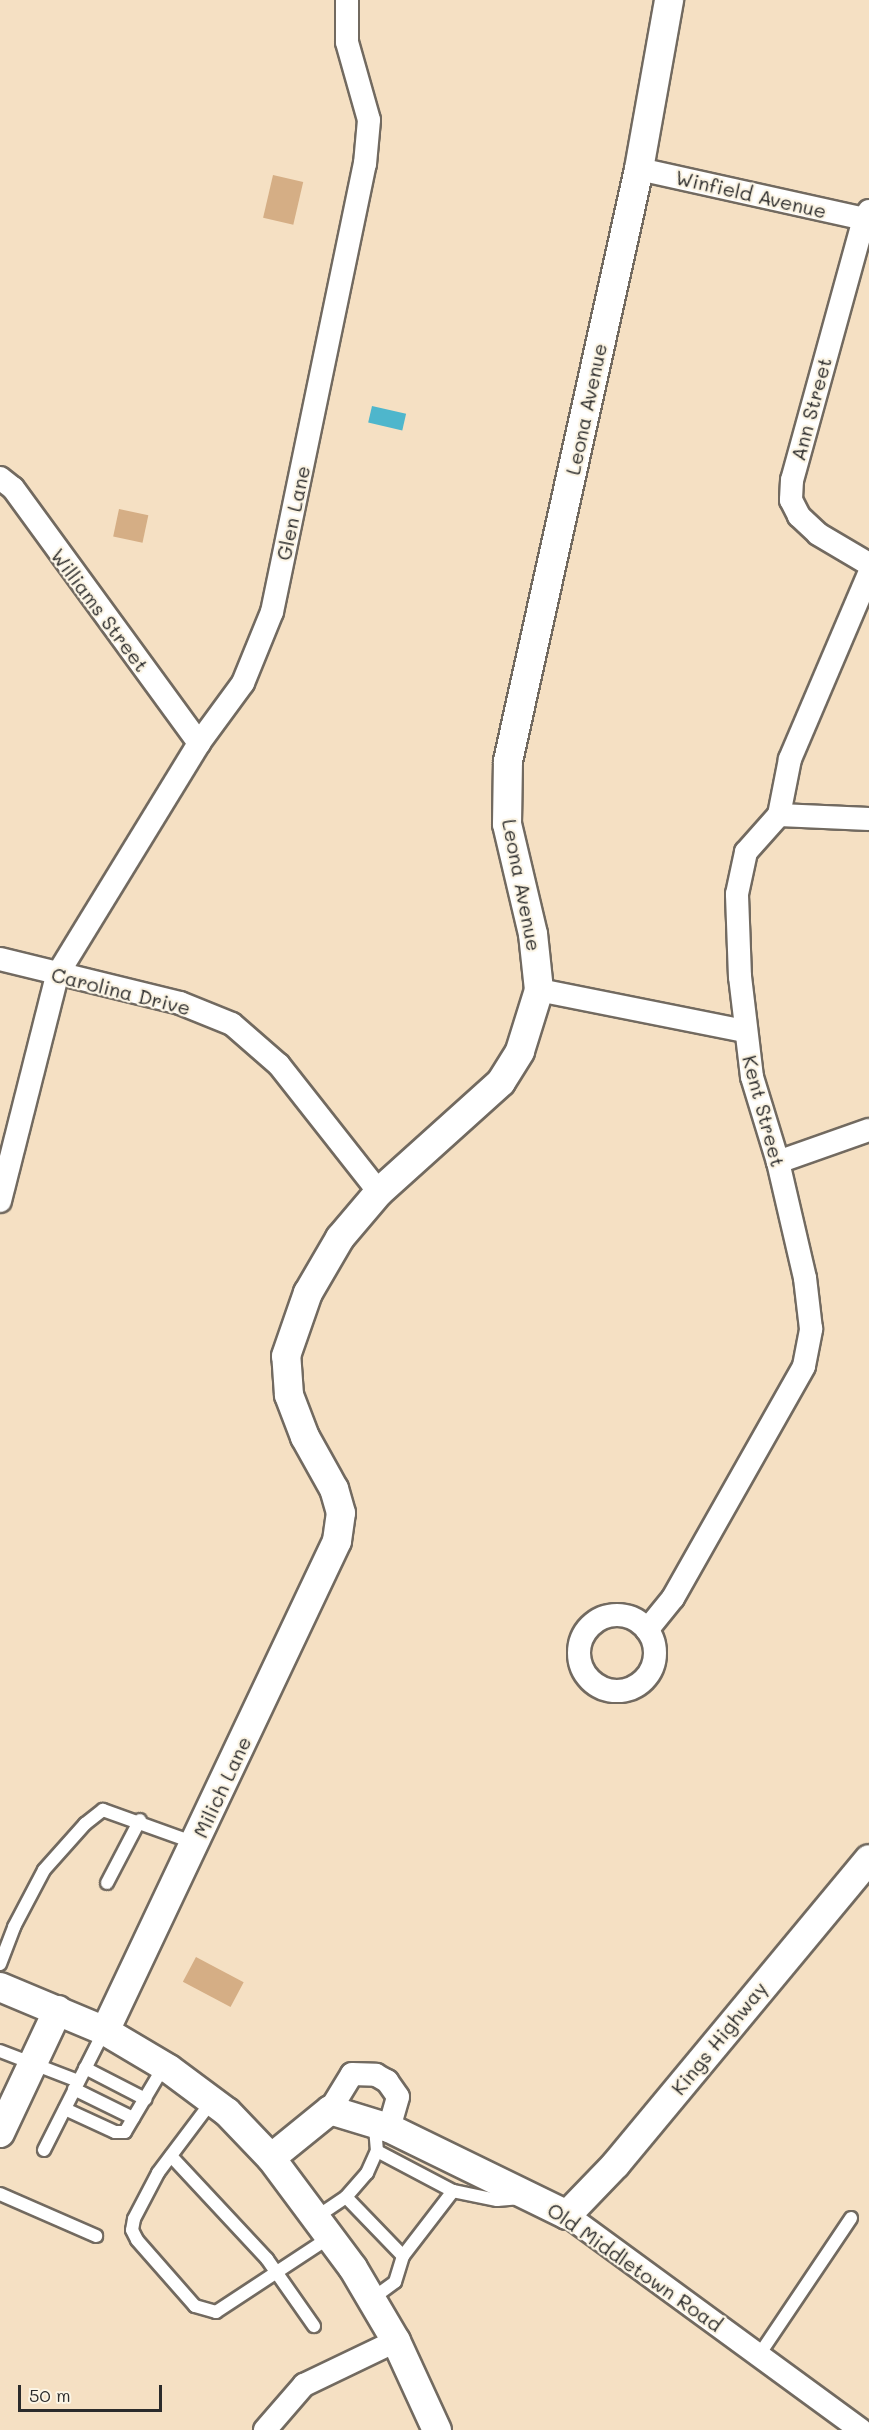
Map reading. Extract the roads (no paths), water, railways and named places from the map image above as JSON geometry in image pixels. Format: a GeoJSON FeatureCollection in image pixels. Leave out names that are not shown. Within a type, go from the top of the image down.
{"type":"FeatureCollection","features":[{"type":"Feature","properties":{"kind":"street","name":"Glen Lane"},"geometry":{"type":"LineString","coordinates":[[57,975],[200,743],[243,683],[272,612],[365,164],[369,120],[346,42],[347,0]]}},
{"type":"Feature","properties":{"kind":"street","name":"Leona Avenue"},"geometry":{"type":"LineString","coordinates":[[337,1541],[341,1513],[334,1489],[305,1437],[289,1395],[286,1356],[308,1293],[340,1238],[379,1192],[501,1083],[520,1051],[539,990],[533,934],[507,824],[508,761],[639,169],[669,0]]}},
{"type":"Feature","properties":{"kind":"street","name":"Winfield Avenue"},"geometry":{"type":"LineString","coordinates":[[639,169],[866,215]]}},
{"type":"Feature","properties":{"kind":"street","name":"Ann Street"},"geometry":{"type":"LineString","coordinates":[[866,215],[792,480],[791,500],[799,516],[818,534],[869,564]]}},
{"type":"Feature","properties":{"kind":"street","name":"Williams Street"},"geometry":{"type":"LineString","coordinates":[[0,477],[13,488],[200,743]]}},
{"type":"Feature","properties":{"kind":"street"},"geometry":{"type":"LineString","coordinates":[[869,574],[790,759],[779,815],[869,819]]}},
{"type":"Feature","properties":{"kind":"street","name":"Kent Street"},"geometry":{"type":"LineString","coordinates":[[647,1630],[673,1598],[804,1366],[811,1329],[805,1278],[778,1162],[752,1077],[745,1031],[737,894],[746,852],[779,815]]}},
{"type":"Feature","properties":{"kind":"street","name":"Carolina Drive"},"geometry":{"type":"LineString","coordinates":[[0,958],[57,975],[180,1003],[232,1024],[279,1065],[379,1192]]}},
{"type":"Feature","properties":{"kind":"street"},"geometry":{"type":"LineString","coordinates":[[0,1201],[57,975]]}},
{"type":"Feature","properties":{"kind":"street"},"geometry":{"type":"LineString","coordinates":[[539,990],[745,1031]]}},
{"type":"Feature","properties":{"kind":"street"},"geometry":{"type":"LineString","coordinates":[[778,1162],[869,1130]]}},
{"type":"Feature","properties":{"kind":"street","name":"Milich Lane"},"geometry":{"type":"LineString","coordinates":[[105,2031],[337,1541]]}},
{"type":"Feature","properties":{"kind":"street","name":"Kings Highway"},"geometry":{"type":"LineString","coordinates":[[567,2215],[616,2164],[865,1872]]}},
{"type":"Feature","properties":{"kind":"street"},"geometry":{"type":"LineString","coordinates":[[0,1988],[105,2031],[164,2066],[212,2101],[270,2158],[323,2227],[372,2299],[396,2341],[437,2430]]}},
{"type":"Feature","properties":{"kind":"street"},"geometry":{"type":"LineString","coordinates":[[0,2133],[58,2010]]}},
{"type":"Feature","properties":{"kind":"street"},"geometry":{"type":"LineString","coordinates":[[270,2158],[330,2110],[352,2073],[376,2075],[387,2080],[398,2097],[381,2135]]}},
{"type":"Feature","properties":{"kind":"street","name":"Old Middletown Road"},"geometry":{"type":"LineString","coordinates":[[330,2110],[381,2135],[534,2197],[567,2215],[861,2430]]}},
{"type":"Feature","properties":{"kind":"street"},"geometry":{"type":"LineString","coordinates":[[265,2430],[304,2385],[396,2341]]}},
{"type":"Feature","properties":{"kind":"lane"},"geometry":{"type":"LineString","coordinates":[[0,1964],[14,1927],[44,1870],[85,1824],[103,1810],[140,1820],[196,1843]]}},
{"type":"Feature","properties":{"kind":"lane"},"geometry":{"type":"LineString","coordinates":[[107,1883],[140,1820]]}},
{"type":"Feature","properties":{"kind":"lane"},"geometry":{"type":"LineString","coordinates":[[44,2150],[105,2031]]}},
{"type":"Feature","properties":{"kind":"lane"},"geometry":{"type":"LineString","coordinates":[[0,2050],[33,2063],[133,2118]]}},
{"type":"Feature","properties":{"kind":"lane"},"geometry":{"type":"LineString","coordinates":[[65,2109],[120,2133],[125,2132],[164,2066]]}},
{"type":"Feature","properties":{"kind":"lane"},"geometry":{"type":"LineString","coordinates":[[85,2068],[145,2099]]}},
{"type":"Feature","properties":{"kind":"lane"},"geometry":{"type":"LineString","coordinates":[[212,2101],[171,2156],[134,2219],[132,2230],[195,2306],[216,2312],[277,2273],[323,2227],[345,2197],[368,2173],[381,2135],[453,2192],[497,2200],[534,2197]]}},
{"type":"Feature","properties":{"kind":"lane"},"geometry":{"type":"LineString","coordinates":[[171,2156],[277,2273],[314,2326]]}},
{"type":"Feature","properties":{"kind":"lane"},"geometry":{"type":"LineString","coordinates":[[372,2299],[395,2282],[403,2256],[453,2192]]}},
{"type":"Feature","properties":{"kind":"lane"},"geometry":{"type":"LineString","coordinates":[[0,2194],[96,2235]]}},
{"type":"Feature","properties":{"kind":"lane"},"geometry":{"type":"LineString","coordinates":[[345,2197],[403,2256]]}},
{"type":"Feature","properties":{"kind":"lane"},"geometry":{"type":"LineString","coordinates":[[759,2355],[851,2218]]}},
{"type":"Feature","properties":{"kind":"water"},"geometry":{"type":"Polygon","coordinates":[[[372,406],[406,414],[402,430],[368,423],[372,406]]]}}]}
